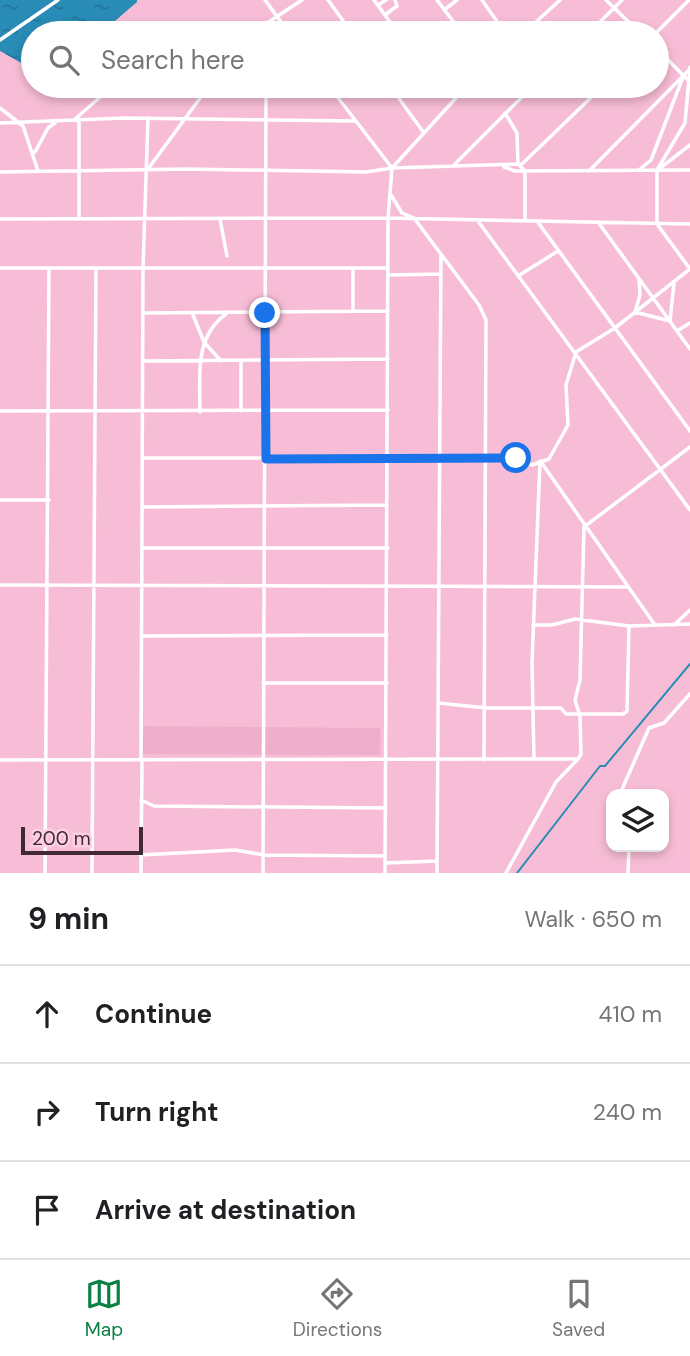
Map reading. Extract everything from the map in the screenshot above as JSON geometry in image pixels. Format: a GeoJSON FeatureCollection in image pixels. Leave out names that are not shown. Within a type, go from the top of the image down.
{"type":"FeatureCollection","features":[{"type":"Feature","properties":{"kind":"street"},"geometry":{"type":"LineString","coordinates":[[28,21],[58,0]]}},
{"type":"Feature","properties":{"kind":"street"},"geometry":{"type":"LineString","coordinates":[[265,0],[281,21]]}},
{"type":"Feature","properties":{"kind":"street"},"geometry":{"type":"LineString","coordinates":[[268,21],[302,0]]}},
{"type":"Feature","properties":{"kind":"street"},"geometry":{"type":"LineString","coordinates":[[328,0],[343,21]]}},
{"type":"Feature","properties":{"kind":"street"},"geometry":{"type":"LineString","coordinates":[[374,0],[389,21]]}},
{"type":"Feature","properties":{"kind":"street"},"geometry":{"type":"LineString","coordinates":[[378,5],[386,0]]}},
{"type":"Feature","properties":{"kind":"street"},"geometry":{"type":"LineString","coordinates":[[385,15],[397,6],[396,0]]}},
{"type":"Feature","properties":{"kind":"street"},"geometry":{"type":"LineString","coordinates":[[437,0],[452,21]]}},
{"type":"Feature","properties":{"kind":"street"},"geometry":{"type":"LineString","coordinates":[[444,10],[457,0]]}},
{"type":"Feature","properties":{"kind":"street"},"geometry":{"type":"LineString","coordinates":[[482,0],[497,21]]}},
{"type":"Feature","properties":{"kind":"street"},"geometry":{"type":"LineString","coordinates":[[537,21],[560,0]]}},
{"type":"Feature","properties":{"kind":"street"},"geometry":{"type":"LineString","coordinates":[[606,0],[627,21]]}},
{"type":"Feature","properties":{"kind":"street"},"geometry":{"type":"LineString","coordinates":[[601,21],[622,0]]}},
{"type":"Feature","properties":{"kind":"street"},"geometry":{"type":"LineString","coordinates":[[668,21],[689,0]]}},
{"type":"Feature","properties":{"kind":"street"},"geometry":{"type":"LineString","coordinates":[[0,40],[21,26]]}},
{"type":"Feature","properties":{"kind":"street"},"geometry":{"type":"LineString","coordinates":[[669,61],[689,81]]}},
{"type":"Feature","properties":{"kind":"street"},"geometry":{"type":"LineString","coordinates":[[669,89],[690,68]]}},
{"type":"Feature","properties":{"kind":"street"},"geometry":{"type":"LineString","coordinates":[[143,458],[516,458],[532,465],[549,459],[568,425],[566,385],[576,352],[615,328],[690,269],[657,224],[657,170],[685,123],[690,68]]}},
{"type":"Feature","properties":{"kind":"street"},"geometry":{"type":"LineString","coordinates":[[639,170],[651,160],[683,75]]}},
{"type":"Feature","properties":{"kind":"street"},"geometry":{"type":"LineString","coordinates":[[76,119],[100,98]]}},
{"type":"Feature","properties":{"kind":"street"},"geometry":{"type":"LineString","coordinates":[[148,169],[201,98]]}},
{"type":"Feature","properties":{"kind":"street"},"geometry":{"type":"LineString","coordinates":[[263,873],[266,98]]}},
{"type":"Feature","properties":{"kind":"street"},"geometry":{"type":"LineString","coordinates":[[338,98],[392,168]]}},
{"type":"Feature","properties":{"kind":"street"},"geometry":{"type":"LineString","coordinates":[[399,98],[424,133]]}},
{"type":"Feature","properties":{"kind":"street"},"geometry":{"type":"LineString","coordinates":[[386,873],[388,218],[392,168],[456,98]]}},
{"type":"Feature","properties":{"kind":"street"},"geometry":{"type":"LineString","coordinates":[[453,166],[521,98]]}},
{"type":"Feature","properties":{"kind":"street"},"geometry":{"type":"LineString","coordinates":[[0,172],[148,169],[366,172],[392,168],[502,166],[517,164],[531,155],[590,98]]}},
{"type":"Feature","properties":{"kind":"street"},"geometry":{"type":"LineString","coordinates":[[589,171],[660,98]]}},
{"type":"Feature","properties":{"kind":"street"},"geometry":{"type":"LineString","coordinates":[[0,108],[23,127],[38,171]]}},
{"type":"Feature","properties":{"kind":"street"},"geometry":{"type":"LineString","coordinates":[[505,113],[513,122],[517,133],[517,164]]}},
{"type":"Feature","properties":{"kind":"street"},"geometry":{"type":"LineString","coordinates":[[141,873],[143,268],[148,118]]}},
{"type":"Feature","properties":{"kind":"street"},"geometry":{"type":"LineString","coordinates":[[0,123],[148,118],[356,121]]}},
{"type":"Feature","properties":{"kind":"street"},"geometry":{"type":"LineString","coordinates":[[76,119],[79,218]]}},
{"type":"Feature","properties":{"kind":"street"},"geometry":{"type":"LineString","coordinates":[[34,153],[48,128],[58,120]]}},
{"type":"Feature","properties":{"kind":"street"},"geometry":{"type":"LineString","coordinates":[[657,170],[690,145]]}},
{"type":"Feature","properties":{"kind":"street"},"geometry":{"type":"LineString","coordinates":[[517,164],[526,171]]}},
{"type":"Feature","properties":{"kind":"street"},"geometry":{"type":"LineString","coordinates":[[502,166],[514,171],[690,170]]}},
{"type":"Feature","properties":{"kind":"street"},"geometry":{"type":"LineString","coordinates":[[525,220],[526,171]]}},
{"type":"Feature","properties":{"kind":"street"},"geometry":{"type":"LineString","coordinates":[[390,192],[395,206],[414,218],[479,305],[486,320],[484,760]]}},
{"type":"Feature","properties":{"kind":"street"},"geometry":{"type":"LineString","coordinates":[[0,219],[414,218],[690,224]]}},
{"type":"Feature","properties":{"kind":"street"},"geometry":{"type":"LineString","coordinates":[[220,219],[227,256]]}},
{"type":"Feature","properties":{"kind":"street"},"geometry":{"type":"LineString","coordinates":[[477,220],[690,510]]}},
{"type":"Feature","properties":{"kind":"street"},"geometry":{"type":"LineString","coordinates":[[537,220],[690,431]]}},
{"type":"Feature","properties":{"kind":"street"},"geometry":{"type":"LineString","coordinates":[[598,222],[690,349]]}},
{"type":"Feature","properties":{"kind":"street"},"geometry":{"type":"LineString","coordinates":[[519,276],[558,250]]}},
{"type":"Feature","properties":{"kind":"street"},"geometry":{"type":"LineString","coordinates":[[438,873],[440,254]]}},
{"type":"Feature","properties":{"kind":"street"},"geometry":{"type":"LineString","coordinates":[[0,268],[388,268]]}},
{"type":"Feature","properties":{"kind":"street"},"geometry":{"type":"LineString","coordinates":[[46,873],[50,268]]}},
{"type":"Feature","properties":{"kind":"street"},"geometry":{"type":"LineString","coordinates":[[92,873],[96,587],[96,268]]}},
{"type":"Feature","properties":{"kind":"street"},"geometry":{"type":"LineString","coordinates":[[353,268],[353,311]]}},
{"type":"Feature","properties":{"kind":"street"},"geometry":{"type":"LineString","coordinates":[[388,275],[440,274]]}},
{"type":"Feature","properties":{"kind":"street"},"geometry":{"type":"LineString","coordinates":[[635,312],[639,295],[638,277]]}},
{"type":"Feature","properties":{"kind":"street"},"geometry":{"type":"LineString","coordinates":[[670,321],[674,281]]}},
{"type":"Feature","properties":{"kind":"street"},"geometry":{"type":"LineString","coordinates":[[143,313],[192,315],[388,311]]}},
{"type":"Feature","properties":{"kind":"street"},"geometry":{"type":"LineString","coordinates":[[635,312],[670,321]]}},
{"type":"Feature","properties":{"kind":"street"},"geometry":{"type":"LineString","coordinates":[[200,412],[204,342],[216,322],[227,314]]}},
{"type":"Feature","properties":{"kind":"street"},"geometry":{"type":"LineString","coordinates":[[192,315],[204,342],[220,361]]}},
{"type":"Feature","properties":{"kind":"street"},"geometry":{"type":"LineString","coordinates":[[677,331],[690,323]]}},
{"type":"Feature","properties":{"kind":"street"},"geometry":{"type":"LineString","coordinates":[[143,361],[388,359]]}},
{"type":"Feature","properties":{"kind":"street"},"geometry":{"type":"LineString","coordinates":[[241,361],[241,411]]}},
{"type":"Feature","properties":{"kind":"street"},"geometry":{"type":"LineString","coordinates":[[0,411],[388,410]]}},
{"type":"Feature","properties":{"kind":"street"},"geometry":{"type":"LineString","coordinates":[[584,527],[690,447]]}},
{"type":"Feature","properties":{"kind":"street"},"geometry":{"type":"LineString","coordinates":[[540,461],[584,527],[656,625]]}},
{"type":"Feature","properties":{"kind":"street"},"geometry":{"type":"LineString","coordinates":[[534,759],[533,625],[540,461]]}},
{"type":"Feature","properties":{"kind":"street"},"geometry":{"type":"LineString","coordinates":[[0,500],[49,499]]}},
{"type":"Feature","properties":{"kind":"street"},"geometry":{"type":"LineString","coordinates":[[142,507],[387,505]]}},
{"type":"Feature","properties":{"kind":"street"},"geometry":{"type":"LineString","coordinates":[[506,873],[556,782],[578,759],[580,716],[575,700],[580,680],[584,527]]}},
{"type":"Feature","properties":{"kind":"street"},"geometry":{"type":"LineString","coordinates":[[142,548],[388,548]]}},
{"type":"Feature","properties":{"kind":"street"},"geometry":{"type":"LineString","coordinates":[[0,585],[628,587]]}},
{"type":"Feature","properties":{"kind":"street"},"geometry":{"type":"LineString","coordinates":[[674,625],[690,610]]}},
{"type":"Feature","properties":{"kind":"street"},"geometry":{"type":"LineString","coordinates":[[533,625],[582,620],[629,626],[690,624]]}},
{"type":"Feature","properties":{"kind":"street"},"geometry":{"type":"LineString","coordinates":[[438,703],[486,708],[561,708],[566,714],[580,716],[616,715],[627,711],[629,626]]}},
{"type":"Feature","properties":{"kind":"street"},"geometry":{"type":"LineString","coordinates":[[142,636],[387,635]]}},
{"type":"Feature","properties":{"kind":"street"},"geometry":{"type":"LineString","coordinates":[[263,683],[388,683]]}},
{"type":"Feature","properties":{"kind":"street"},"geometry":{"type":"LineString","coordinates":[[622,789],[649,728],[664,723],[690,694]]}},
{"type":"Feature","properties":{"kind":"street"},"geometry":{"type":"LineString","coordinates":[[0,760],[93,762],[578,759]]}},
{"type":"Feature","properties":{"kind":"street"},"geometry":{"type":"LineString","coordinates":[[141,800],[154,806],[386,808]]}},
{"type":"Feature","properties":{"kind":"street"},"geometry":{"type":"LineString","coordinates":[[140,855],[235,850],[264,855],[385,856]]}},
{"type":"Feature","properties":{"kind":"street"},"geometry":{"type":"LineString","coordinates":[[628,873],[629,852]]}},
{"type":"Feature","properties":{"kind":"street"},"geometry":{"type":"LineString","coordinates":[[385,863],[437,861]]}},
{"type":"Feature","properties":{"kind":"shaded area"},"geometry":{"type":"Polygon","coordinates":[[[144,726],[380,728],[380,755],[141,754],[144,726]]]}},
{"type":"Feature","properties":{"kind":"water"},"geometry":{"type":"Polygon","coordinates":[[[0,0],[137,0],[115,21],[21,21],[21,63],[0,51],[0,0]]]}},
{"type":"Feature","properties":{"kind":"waterway"},"geometry":{"type":"LineString","coordinates":[[517,873],[600,766],[605,766],[690,664]]}},
{"type":"Feature","properties":{"kind":"route"},"geometry":{"type":"LineString","coordinates":[[265,313],[266,459],[516,458]]}}]}
